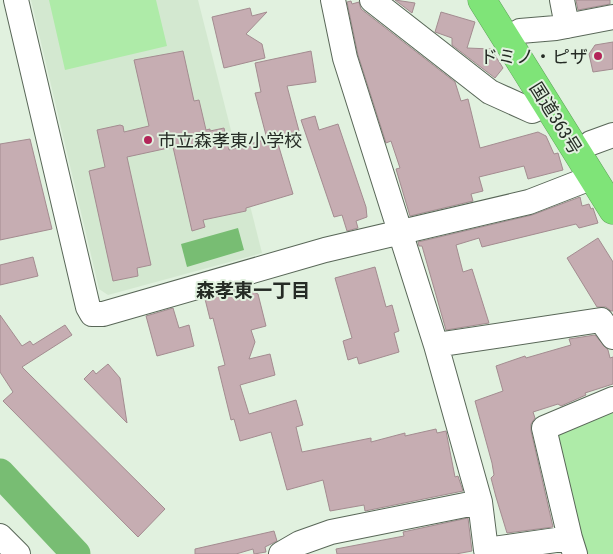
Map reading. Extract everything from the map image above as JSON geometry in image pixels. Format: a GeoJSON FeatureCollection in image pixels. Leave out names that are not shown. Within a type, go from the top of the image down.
{"type":"FeatureCollection","features":[{"type":"Feature","properties":{"kind":"highway","name":"国道363号"},"geometry":{"type":"LineString","coordinates":[[482,0],[602,139],[613,179]]}},
{"type":"Feature","properties":{"kind":"highway","name":"国道363号"},"geometry":{"type":"LineString","coordinates":[[501,0],[514,35],[548,104],[613,210]]}},
{"type":"Feature","properties":{"kind":"street"},"geometry":{"type":"LineString","coordinates":[[16,0],[88,307],[92,314],[103,314],[325,250],[529,202],[584,181]]}},
{"type":"Feature","properties":{"kind":"street"},"geometry":{"type":"LineString","coordinates":[[333,0],[345,58],[436,345],[480,502],[484,553],[573,546],[544,428],[613,399]]}},
{"type":"Feature","properties":{"kind":"street"},"geometry":{"type":"LineString","coordinates":[[372,0],[490,92],[532,111],[548,104]]}},
{"type":"Feature","properties":{"kind":"street"},"geometry":{"type":"LineString","coordinates":[[562,0],[567,26]]}},
{"type":"Feature","properties":{"kind":"street"},"geometry":{"type":"LineString","coordinates":[[514,35],[613,17]]}},
{"type":"Feature","properties":{"kind":"street"},"geometry":{"type":"LineString","coordinates":[[436,345],[601,320],[613,337]]}},
{"type":"Feature","properties":{"kind":"street"},"geometry":{"type":"LineString","coordinates":[[281,554],[300,543],[331,532],[480,502]]}},
{"type":"Feature","properties":{"kind":"street"},"geometry":{"type":"LineString","coordinates":[[0,536],[18,554]]}},
{"type":"Feature","properties":{"kind":"shaded area","name":"市立森孝東小学校"},"geometry":{"type":"Polygon","coordinates":[[[31,0],[198,0],[262,253],[108,295],[99,289],[31,0]]]}},
{"type":"Feature","properties":{"kind":"shaded area"},"geometry":{"type":"Polygon","coordinates":[[[49,0],[156,0],[167,46],[65,70],[49,0]]]}},
{"type":"Feature","properties":{"kind":"shaded area"},"geometry":{"type":"Polygon","coordinates":[[[238,228],[244,250],[187,267],[181,244],[238,228]]]}},
{"type":"Feature","properties":{"kind":"shaded area"},"geometry":{"type":"Polygon","coordinates":[[[613,399],[613,554],[579,554],[544,428],[613,399]]]}},
{"type":"Feature","properties":{"kind":"building"},"geometry":{"type":"Polygon","coordinates":[[[395,0],[415,3],[412,13],[395,0]]]}},
{"type":"Feature","properties":{"kind":"building"},"geometry":{"type":"Polygon","coordinates":[[[576,0],[610,0],[610,4],[578,10],[576,0]]]}},
{"type":"Feature","properties":{"kind":"building"},"geometry":{"type":"Polygon","coordinates":[[[351,1],[352,4],[359,2],[361,9],[455,82],[461,101],[468,99],[480,148],[538,132],[546,136],[554,154],[558,153],[563,170],[528,179],[524,166],[479,177],[483,191],[471,194],[473,201],[410,216],[396,169],[400,168],[391,141],[386,143],[358,55],[347,2],[351,1]]]}},
{"type":"Feature","properties":{"kind":"building"},"geometry":{"type":"Polygon","coordinates":[[[250,8],[252,16],[267,12],[246,34],[262,44],[265,58],[224,68],[212,17],[250,8]]]}},
{"type":"Feature","properties":{"kind":"building"},"geometry":{"type":"Polygon","coordinates":[[[441,12],[475,22],[467,48],[491,49],[503,68],[495,78],[452,45],[452,38],[435,32],[441,12]]]}},
{"type":"Feature","properties":{"kind":"building"},"geometry":{"type":"Polygon","coordinates":[[[613,42],[613,69],[593,72],[589,54],[595,45],[613,42]]]}},
{"type":"Feature","properties":{"kind":"building"},"geometry":{"type":"Polygon","coordinates":[[[183,51],[194,101],[199,100],[206,130],[224,128],[229,150],[267,139],[255,93],[261,92],[255,63],[311,51],[316,82],[287,86],[299,131],[276,137],[293,194],[246,208],[246,211],[203,220],[205,227],[192,231],[173,147],[127,157],[151,265],[137,268],[138,276],[113,281],[89,171],[105,167],[97,130],[120,125],[123,126],[124,132],[149,126],[134,60],[183,51]]]}},
{"type":"Feature","properties":{"kind":"building"},"geometry":{"type":"Polygon","coordinates":[[[315,116],[319,130],[338,124],[366,207],[367,217],[356,221],[358,228],[347,231],[342,215],[334,217],[301,120],[315,116]]]}},
{"type":"Feature","properties":{"kind":"building"},"geometry":{"type":"Polygon","coordinates":[[[30,139],[52,229],[0,240],[0,144],[30,139]]]}},
{"type":"Feature","properties":{"kind":"building"},"geometry":{"type":"Polygon","coordinates":[[[580,197],[582,206],[589,204],[591,209],[593,208],[598,223],[579,228],[576,224],[482,247],[479,238],[456,245],[463,272],[472,269],[489,323],[446,330],[422,246],[419,246],[418,242],[532,215],[580,197]]]}},
{"type":"Feature","properties":{"kind":"building"},"geometry":{"type":"Polygon","coordinates":[[[598,238],[613,262],[613,311],[606,307],[597,307],[567,258],[598,238]]]}},
{"type":"Feature","properties":{"kind":"building"},"geometry":{"type":"Polygon","coordinates":[[[33,257],[38,276],[0,285],[0,265],[33,257]]]}},
{"type":"Feature","properties":{"kind":"building"},"geometry":{"type":"Polygon","coordinates":[[[375,267],[386,307],[392,305],[399,331],[394,333],[399,352],[359,364],[357,357],[348,360],[343,341],[352,338],[335,278],[375,267]]]}},
{"type":"Feature","properties":{"kind":"building"},"geometry":{"type":"Polygon","coordinates":[[[245,288],[258,294],[266,326],[251,330],[255,342],[249,359],[270,354],[275,375],[240,385],[249,414],[296,400],[303,425],[296,427],[302,452],[371,438],[371,442],[405,433],[405,436],[436,429],[437,433],[446,431],[455,477],[458,476],[463,491],[365,511],[364,505],[330,511],[323,480],[287,490],[271,432],[240,441],[234,419],[231,420],[218,367],[225,365],[213,318],[210,319],[205,299],[245,288]]]}},
{"type":"Feature","properties":{"kind":"building"},"geometry":{"type":"Polygon","coordinates":[[[173,308],[179,328],[189,325],[194,346],[157,356],[146,316],[173,308]]]}},
{"type":"Feature","properties":{"kind":"building"},"geometry":{"type":"Polygon","coordinates":[[[0,315],[22,346],[30,341],[33,345],[65,325],[72,335],[22,367],[165,509],[138,537],[3,401],[13,392],[0,372],[0,315]]]}},
{"type":"Feature","properties":{"kind":"building"},"geometry":{"type":"Polygon","coordinates":[[[595,335],[608,350],[610,358],[613,357],[613,384],[585,393],[586,395],[561,406],[558,404],[533,412],[535,418],[531,424],[531,431],[553,527],[507,533],[491,478],[494,475],[492,463],[475,401],[503,391],[496,366],[525,356],[526,358],[571,345],[569,339],[595,335]]]}},
{"type":"Feature","properties":{"kind":"building"},"geometry":{"type":"Polygon","coordinates":[[[108,364],[120,378],[127,423],[84,379],[93,370],[96,374],[108,364]]]}},
{"type":"Feature","properties":{"kind":"building"},"geometry":{"type":"Polygon","coordinates":[[[468,518],[472,551],[456,554],[337,554],[336,549],[404,536],[403,532],[468,518]]]}},
{"type":"Feature","properties":{"kind":"building"},"geometry":{"type":"Polygon","coordinates":[[[274,531],[277,541],[265,547],[266,552],[254,554],[253,549],[236,554],[195,554],[195,549],[274,531]]]}},
{"type":"Feature","properties":{"kind":"waterway"},"geometry":{"type":"LineString","coordinates":[[0,473],[76,554]]}},
{"type":"Feature","properties":{"kind":"place","name":"ドミノ・ピザ"},"geometry":{"type":"Point","coordinates":[598,56]}},
{"type":"Feature","properties":{"kind":"place","name":"市立森孝東小学校"},"geometry":{"type":"Point","coordinates":[148,140]}},
{"type":"Feature","properties":{"kind":"district","name":"森孝東一丁目"},"geometry":{"type":"Point","coordinates":[253,290]}}]}
